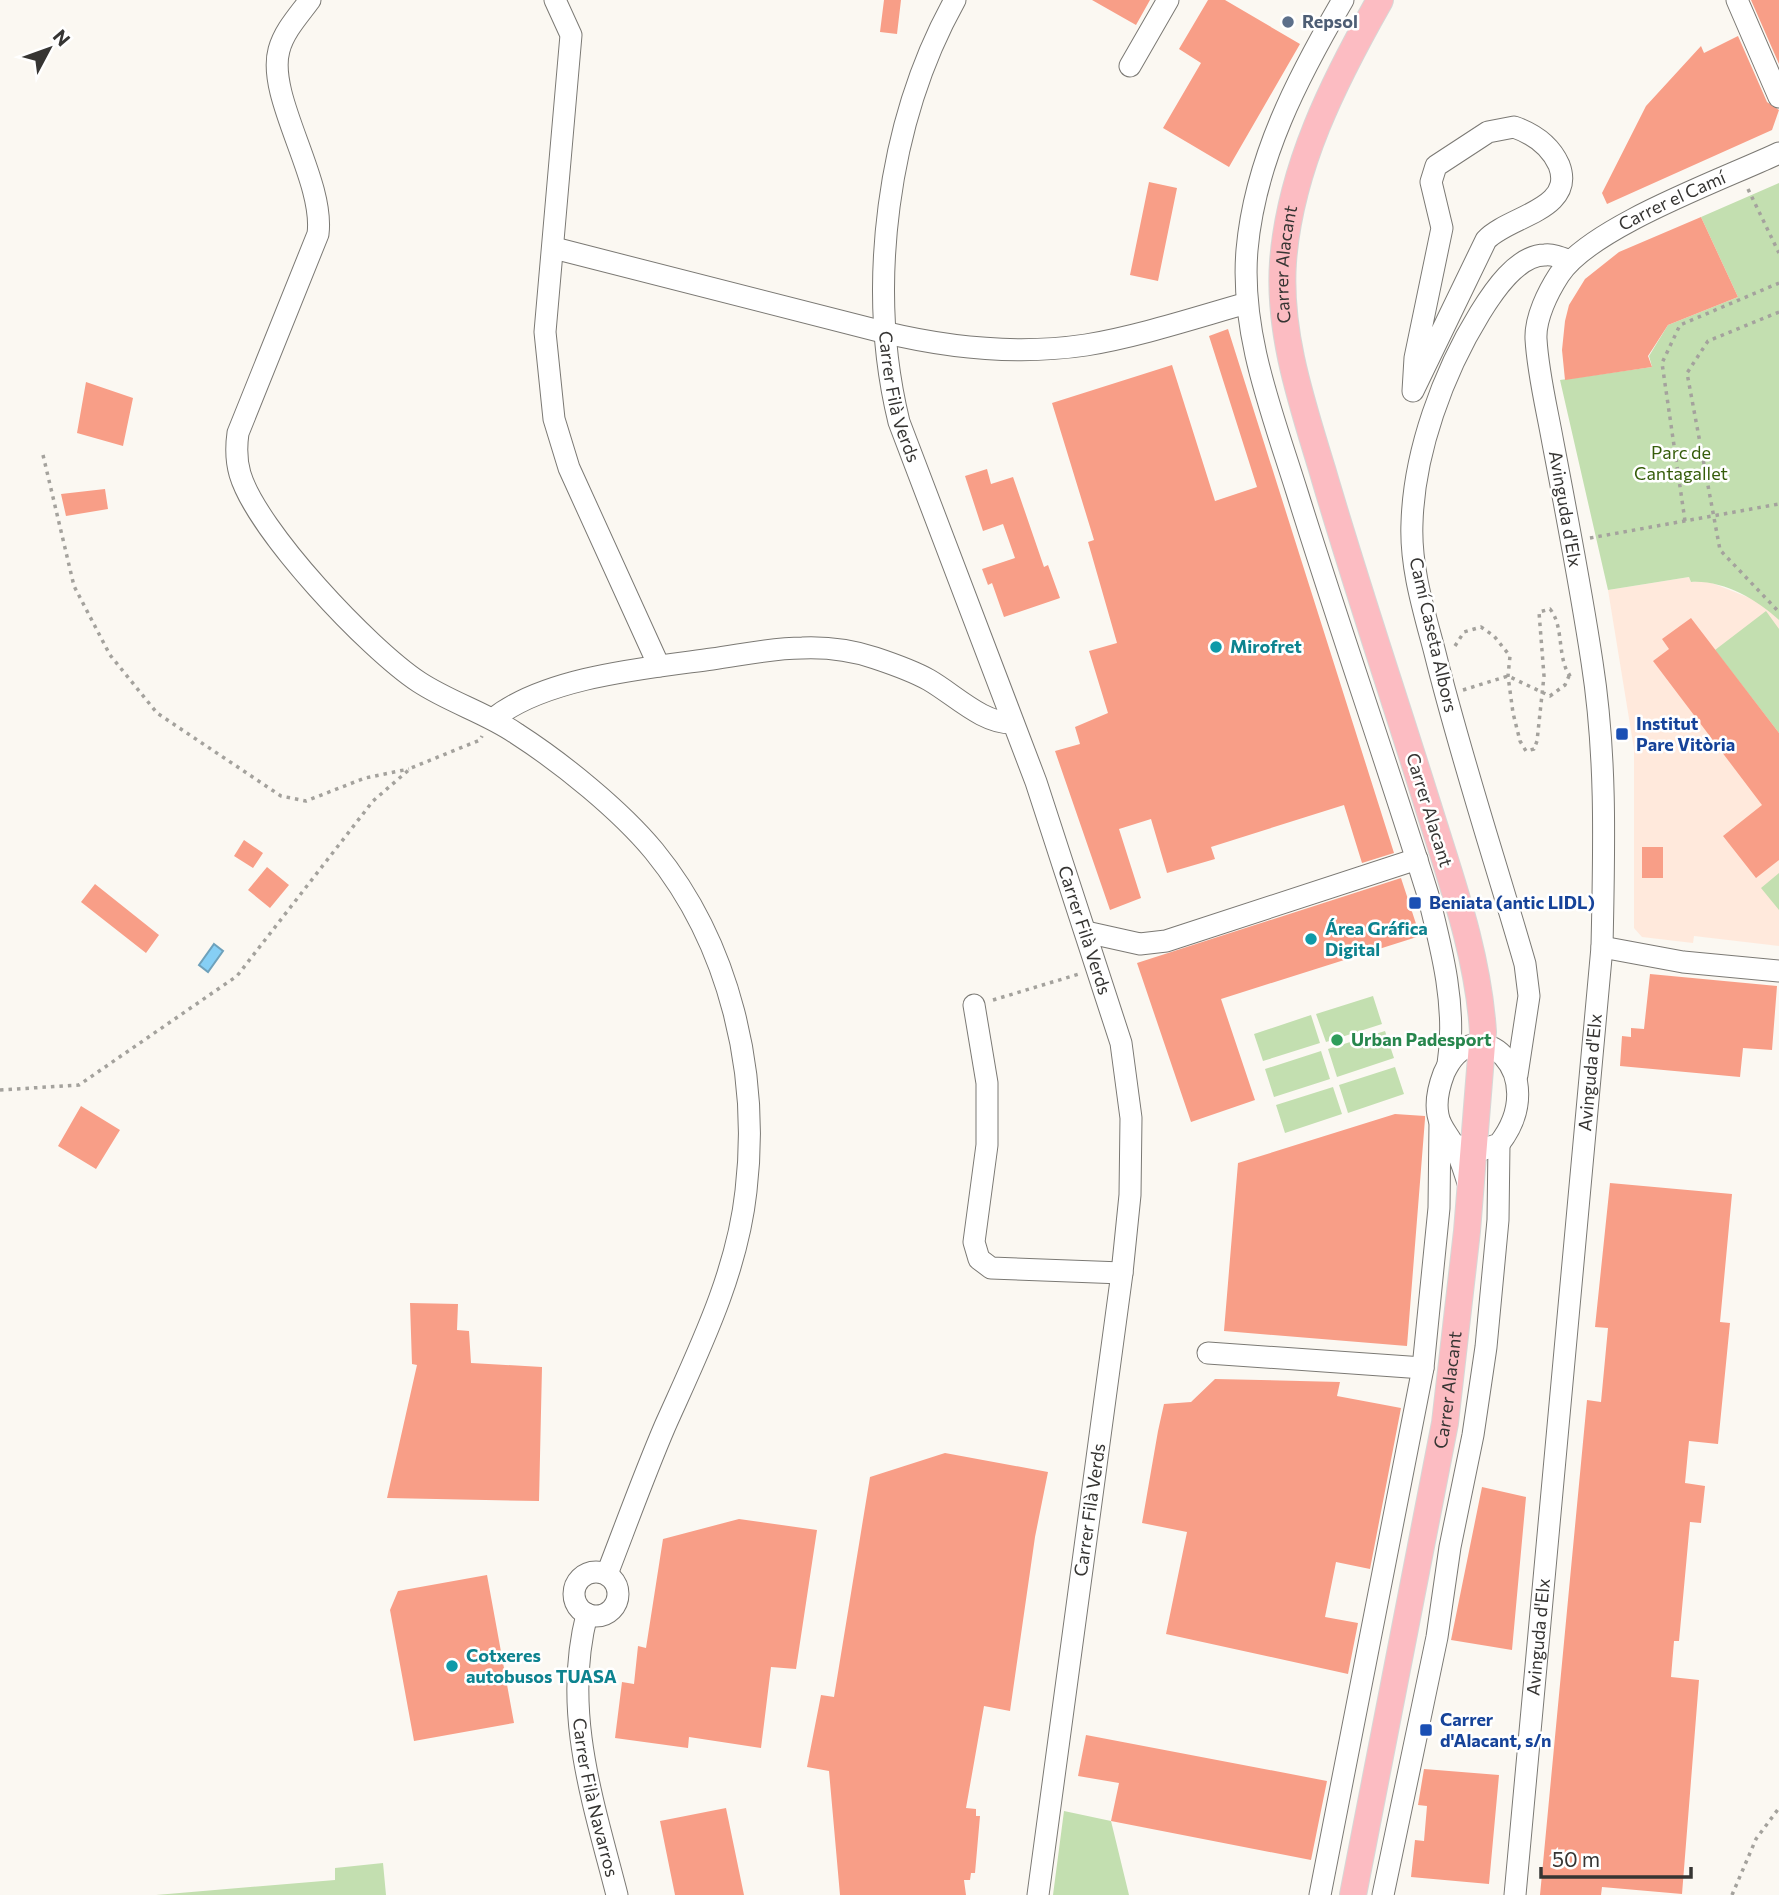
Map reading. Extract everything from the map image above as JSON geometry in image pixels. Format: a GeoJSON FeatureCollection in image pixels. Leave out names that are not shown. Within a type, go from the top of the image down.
{"type":"FeatureCollection","features":[{"type":"Feature","properties":{"kind":"main road","name":"Carrer Alacant"},"geometry":{"type":"LineString","coordinates":[[1353,1895],[1441,1447],[1470,1189],[1464,1149],[1492,1048],[1466,927],[1309,425],[1294,370],[1284,313],[1285,246],[1301,172],[1335,84],[1380,0]]}},
{"type":"Feature","properties":{"kind":"street"},"geometry":{"type":"LineString","coordinates":[[310,0],[285,36],[277,64],[316,201],[318,234],[238,433],[236,447],[240,475],[282,545],[350,621],[417,681],[518,734],[610,806],[660,860],[690,906],[718,965],[730,998],[747,1077],[747,1188],[742,1224],[730,1270],[711,1322],[648,1466],[607,1574]]}},
{"type":"Feature","properties":{"kind":"street"},"geometry":{"type":"LineString","coordinates":[[555,0],[571,35],[545,332],[550,393],[559,441],[659,666]]}},
{"type":"Feature","properties":{"kind":"street","name":"Carrer Filà Verds"},"geometry":{"type":"LineString","coordinates":[[956,0],[918,85],[886,211],[883,332],[889,382],[899,422],[1063,857],[1121,1044],[1130,1118],[1130,1195],[1122,1273],[1038,1895]]}},
{"type":"Feature","properties":{"kind":"street"},"geometry":{"type":"LineString","coordinates":[[1130,66],[1168,0]]}},
{"type":"Feature","properties":{"kind":"street","name":"Carrer Alacant"},"geometry":{"type":"LineString","coordinates":[[1320,1895],[1423,1368],[1439,1208],[1438,1089],[1452,1060],[1453,1037],[1440,944],[1417,859],[1276,425],[1247,303],[1251,221],[1272,141],[1299,80],[1343,0]]}},
{"type":"Feature","properties":{"kind":"street"},"geometry":{"type":"LineString","coordinates":[[1737,0],[1779,97]]}},
{"type":"Feature","properties":{"kind":"street"},"geometry":{"type":"LineString","coordinates":[[1514,127],[1527,131],[1555,157],[1560,170],[1559,192],[1548,205],[1504,226],[1486,240],[1413,391],[1415,358],[1442,228],[1430,182],[1432,174],[1436,166],[1488,132],[1514,127]]}},
{"type":"Feature","properties":{"kind":"street","name":"Carrer el Camí"},"geometry":{"type":"LineString","coordinates":[[1570,261],[1582,249],[1607,234],[1779,153]]}},
{"type":"Feature","properties":{"kind":"street"},"geometry":{"type":"LineString","coordinates":[[554,247],[883,332],[942,344],[1050,348],[1114,340],[1247,303]]}},
{"type":"Feature","properties":{"kind":"street","name":"Camí Caseta Albors"},"geometry":{"type":"LineString","coordinates":[[1499,1144],[1514,1118],[1518,1092],[1517,1075],[1529,996],[1525,964],[1446,695],[1416,576],[1412,522],[1415,483],[1426,440],[1451,373],[1475,322],[1491,296],[1529,259],[1548,254],[1570,261]]}},
{"type":"Feature","properties":{"kind":"street","name":"Avinguda d'Elx"},"geometry":{"type":"LineString","coordinates":[[1515,1895],[1602,947],[1605,782],[1592,660],[1536,337],[1546,299],[1570,261]]}},
{"type":"Feature","properties":{"kind":"street"},"geometry":{"type":"LineString","coordinates":[[493,719],[510,705],[528,697],[659,666],[777,649],[842,649],[898,666],[927,679],[992,720],[1013,723]]}},
{"type":"Feature","properties":{"kind":"street"},"geometry":{"type":"LineString","coordinates":[[1086,932],[1140,944],[1166,941],[1417,859]]}},
{"type":"Feature","properties":{"kind":"street"},"geometry":{"type":"LineString","coordinates":[[1602,947],[1683,962],[1779,971]]}},
{"type":"Feature","properties":{"kind":"street"},"geometry":{"type":"LineString","coordinates":[[1452,1060],[1468,1024],[1481,1004]]}},
{"type":"Feature","properties":{"kind":"street"},"geometry":{"type":"LineString","coordinates":[[974,1006],[987,1083],[987,1145],[974,1241],[979,1259],[991,1268],[1122,1273]]}},
{"type":"Feature","properties":{"kind":"street"},"geometry":{"type":"LineString","coordinates":[[1452,1060],[1466,1048],[1492,1048],[1517,1075]]}},
{"type":"Feature","properties":{"kind":"street"},"geometry":{"type":"LineString","coordinates":[[1440,1123],[1464,1149],[1499,1144]]}},
{"type":"Feature","properties":{"kind":"street"},"geometry":{"type":"LineString","coordinates":[[1470,1189],[1479,1164],[1499,1144]]}},
{"type":"Feature","properties":{"kind":"street","name":"Carrer Alacant"},"geometry":{"type":"LineString","coordinates":[[1383,1895],[1437,1637],[1450,1547],[1473,1435],[1486,1347],[1497,1220],[1499,1144]]}},
{"type":"Feature","properties":{"kind":"street"},"geometry":{"type":"LineString","coordinates":[[1208,1353],[1423,1368]]}},
{"type":"Feature","properties":{"kind":"street"},"geometry":{"type":"LineString","coordinates":[[593,1572],[607,1574],[618,1590],[616,1603],[600,1615],[587,1614],[574,1598],[576,1583],[593,1572]]}},
{"type":"Feature","properties":{"kind":"street","name":"Carrer Filà Navarros"},"geometry":{"type":"LineString","coordinates":[[587,1614],[577,1660],[578,1719],[593,1802],[617,1895]]}},
{"type":"Feature","properties":{"kind":"path"},"geometry":{"type":"LineString","coordinates":[[1739,172],[1779,253]]}},
{"type":"Feature","properties":{"kind":"path"},"geometry":{"type":"LineString","coordinates":[[1685,521],[1662,363],[1680,325],[1779,284]]}},
{"type":"Feature","properties":{"kind":"path"},"geometry":{"type":"LineString","coordinates":[[1779,312],[1708,341],[1687,373],[1720,550],[1779,612]]}},
{"type":"Feature","properties":{"kind":"path"},"geometry":{"type":"LineString","coordinates":[[43,455],[74,586],[110,655],[157,713],[281,796],[306,801],[365,778],[411,768],[480,740],[493,719]]}},
{"type":"Feature","properties":{"kind":"path"},"geometry":{"type":"LineString","coordinates":[[1571,541],[1779,504]]}},
{"type":"Feature","properties":{"kind":"path"},"geometry":{"type":"LineString","coordinates":[[1453,652],[1464,632],[1481,627],[1494,636],[1510,656],[1508,676],[1517,730],[1526,751],[1534,750],[1537,741],[1544,676],[1539,612],[1550,609],[1555,615],[1562,663],[1569,675]]}},
{"type":"Feature","properties":{"kind":"path"},"geometry":{"type":"LineString","coordinates":[[1456,684],[1459,692],[1508,676],[1550,696],[1565,685],[1569,675],[1592,660]]}},
{"type":"Feature","properties":{"kind":"path"},"geometry":{"type":"LineString","coordinates":[[0,1090],[79,1085],[237,976],[373,802],[411,768]]}},
{"type":"Feature","properties":{"kind":"path"},"geometry":{"type":"LineString","coordinates":[[974,1006],[1072,976]]}},
{"type":"Feature","properties":{"kind":"path"},"geometry":{"type":"LineString","coordinates":[[1732,1895],[1756,1839],[1779,1808]]}},
{"type":"Feature","properties":{"kind":"shaded area"},"geometry":{"type":"Polygon","coordinates":[[[1689,577],[1691,582],[1707,581],[1760,602],[1779,620],[1779,946],[1694,936],[1693,943],[1642,937],[1634,928],[1634,749],[1608,590],[1689,577]]]}},
{"type":"Feature","properties":{"kind":"green space","name":"Parc de Cantagallet"},"geometry":{"type":"Polygon","coordinates":[[[1779,183],[1779,620],[1738,592],[1715,584],[1691,582],[1689,577],[1608,590],[1560,380],[1652,367],[1649,356],[1668,325],[1738,297],[1701,217],[1779,183]]]}},
{"type":"Feature","properties":{"kind":"green space"},"geometry":{"type":"Polygon","coordinates":[[[1766,611],[1779,629],[1779,733],[1715,650],[1766,611]]]}},
{"type":"Feature","properties":{"kind":"green space"},"geometry":{"type":"Polygon","coordinates":[[[1779,873],[1779,910],[1761,888],[1779,873]]]}},
{"type":"Feature","properties":{"kind":"green space"},"geometry":{"type":"Polygon","coordinates":[[[1373,996],[1382,1024],[1326,1042],[1316,1014],[1373,996]]]}},
{"type":"Feature","properties":{"kind":"green space"},"geometry":{"type":"Polygon","coordinates":[[[1311,1015],[1320,1043],[1263,1061],[1254,1034],[1311,1015]]]}},
{"type":"Feature","properties":{"kind":"green space"},"geometry":{"type":"Polygon","coordinates":[[[1385,1031],[1394,1058],[1337,1077],[1328,1049],[1385,1031]]]}},
{"type":"Feature","properties":{"kind":"green space"},"geometry":{"type":"Polygon","coordinates":[[[1321,1051],[1330,1079],[1274,1097],[1265,1069],[1321,1051]]]}},
{"type":"Feature","properties":{"kind":"green space"},"geometry":{"type":"Polygon","coordinates":[[[1395,1067],[1404,1094],[1348,1113],[1339,1085],[1395,1067]]]}},
{"type":"Feature","properties":{"kind":"green space"},"geometry":{"type":"Polygon","coordinates":[[[1333,1087],[1342,1114],[1285,1133],[1276,1105],[1333,1087]]]}},
{"type":"Feature","properties":{"kind":"green space"},"geometry":{"type":"Polygon","coordinates":[[[1064,1811],[1111,1821],[1129,1895],[1053,1895],[1064,1811]]]}},
{"type":"Feature","properties":{"kind":"green space"},"geometry":{"type":"Polygon","coordinates":[[[383,1863],[386,1895],[156,1895],[335,1880],[335,1868],[383,1863]]]}},
{"type":"Feature","properties":{"kind":"water"},"geometry":{"type":"Polygon","coordinates":[[[214,944],[223,951],[208,972],[199,965],[214,944]]]}},
{"type":"Feature","properties":{"kind":"building"},"geometry":{"type":"Polygon","coordinates":[[[884,0],[901,0],[897,34],[880,32],[884,0]]]}},
{"type":"Feature","properties":{"kind":"building"},"geometry":{"type":"Polygon","coordinates":[[[1092,0],[1150,0],[1136,25],[1092,0]]]}},
{"type":"Feature","properties":{"kind":"building"},"geometry":{"type":"Polygon","coordinates":[[[1208,0],[1225,0],[1300,44],[1229,167],[1163,128],[1201,63],[1179,49],[1208,0]]]}},
{"type":"Feature","properties":{"kind":"building"},"geometry":{"type":"Polygon","coordinates":[[[1751,0],[1779,0],[1779,64],[1751,0]]]}},
{"type":"Feature","properties":{"kind":"building"},"geometry":{"type":"Polygon","coordinates":[[[1738,36],[1767,102],[1779,110],[1772,130],[1607,204],[1602,193],[1646,106],[1701,46],[1704,53],[1738,36]]]}},
{"type":"Feature","properties":{"kind":"building"},"geometry":{"type":"Polygon","coordinates":[[[1149,182],[1177,188],[1158,281],[1130,275],[1149,182]]]}},
{"type":"Feature","properties":{"kind":"building"},"geometry":{"type":"Polygon","coordinates":[[[1701,217],[1738,297],[1668,325],[1648,356],[1652,367],[1565,380],[1562,350],[1565,321],[1569,305],[1585,279],[1619,252],[1701,217]]]}},
{"type":"Feature","properties":{"kind":"building","name":"Mirofret"},"geometry":{"type":"Polygon","coordinates":[[[1228,329],[1394,853],[1362,863],[1344,805],[1211,847],[1215,859],[1167,873],[1151,819],[1119,829],[1141,898],[1110,910],[1055,751],[1080,744],[1075,727],[1108,713],[1089,651],[1117,643],[1088,542],[1094,540],[1052,403],[1172,365],[1215,501],[1257,487],[1209,336],[1228,329]]]}},
{"type":"Feature","properties":{"kind":"building"},"geometry":{"type":"Polygon","coordinates":[[[86,382],[133,398],[123,446],[77,433],[86,382]]]}},
{"type":"Feature","properties":{"kind":"building"},"geometry":{"type":"Polygon","coordinates":[[[987,469],[991,484],[1013,477],[1044,567],[1048,565],[1060,598],[1004,617],[992,583],[988,585],[982,569],[1015,558],[1003,524],[983,531],[965,476],[987,469]]]}},
{"type":"Feature","properties":{"kind":"building"},"geometry":{"type":"Polygon","coordinates":[[[105,489],[108,509],[66,516],[61,494],[105,489]]]}},
{"type":"Feature","properties":{"kind":"building"},"geometry":{"type":"Polygon","coordinates":[[[1691,618],[1779,733],[1779,860],[1756,878],[1723,836],[1762,805],[1653,661],[1669,649],[1662,639],[1691,618]]]}},
{"type":"Feature","properties":{"kind":"building"},"geometry":{"type":"Polygon","coordinates":[[[244,840],[263,853],[253,868],[234,856],[244,840]]]}},
{"type":"Feature","properties":{"kind":"building"},"geometry":{"type":"Polygon","coordinates":[[[1642,847],[1663,847],[1663,878],[1642,878],[1642,847]]]}},
{"type":"Feature","properties":{"kind":"building"},"geometry":{"type":"Polygon","coordinates":[[[267,867],[289,885],[270,908],[248,890],[267,867]]]}},
{"type":"Feature","properties":{"kind":"building"},"geometry":{"type":"Polygon","coordinates":[[[1401,878],[1420,936],[1221,999],[1255,1100],[1191,1122],[1137,963],[1401,878]]]}},
{"type":"Feature","properties":{"kind":"building"},"geometry":{"type":"Polygon","coordinates":[[[95,884],[159,935],[146,953],[81,902],[95,884]]]}},
{"type":"Feature","properties":{"kind":"building"},"geometry":{"type":"Polygon","coordinates":[[[1650,974],[1777,986],[1772,1050],[1743,1048],[1740,1077],[1620,1066],[1622,1036],[1631,1037],[1631,1028],[1644,1029],[1650,974]]]}},
{"type":"Feature","properties":{"kind":"building"},"geometry":{"type":"Polygon","coordinates":[[[81,1106],[120,1130],[96,1169],[58,1146],[81,1106]]]}},
{"type":"Feature","properties":{"kind":"building"},"geometry":{"type":"Polygon","coordinates":[[[1395,1114],[1425,1116],[1407,1346],[1224,1331],[1238,1163],[1395,1114]]]}},
{"type":"Feature","properties":{"kind":"building"},"geometry":{"type":"Polygon","coordinates":[[[1610,1183],[1732,1194],[1720,1322],[1730,1323],[1718,1444],[1689,1441],[1685,1483],[1705,1486],[1701,1523],[1690,1522],[1679,1641],[1674,1641],[1671,1677],[1699,1680],[1682,1894],[1602,1887],[1601,1895],[1540,1895],[1587,1400],[1601,1402],[1608,1328],[1595,1327],[1610,1183]]]}},
{"type":"Feature","properties":{"kind":"building"},"geometry":{"type":"Polygon","coordinates":[[[410,1303],[458,1304],[457,1330],[469,1331],[471,1363],[542,1367],[539,1501],[387,1498],[417,1365],[412,1364],[410,1303]]]}},
{"type":"Feature","properties":{"kind":"building"},"geometry":{"type":"Polygon","coordinates":[[[1215,1379],[1340,1382],[1337,1396],[1401,1408],[1370,1569],[1336,1562],[1325,1617],[1358,1623],[1348,1674],[1166,1634],[1187,1532],[1142,1523],[1158,1431],[1164,1404],[1191,1402],[1215,1379]]]}},
{"type":"Feature","properties":{"kind":"building"},"geometry":{"type":"Polygon","coordinates":[[[945,1453],[1048,1472],[1035,1537],[1010,1711],[984,1706],[966,1808],[976,1809],[976,1816],[980,1816],[975,1873],[971,1873],[970,1880],[964,1880],[966,1895],[840,1895],[829,1771],[807,1767],[821,1695],[834,1697],[870,1477],[945,1453]]]}},
{"type":"Feature","properties":{"kind":"building"},"geometry":{"type":"Polygon","coordinates":[[[1482,1487],[1526,1497],[1512,1650],[1451,1640],[1482,1487]]]}},
{"type":"Feature","properties":{"kind":"building"},"geometry":{"type":"Polygon","coordinates":[[[739,1519],[817,1530],[796,1669],[771,1667],[761,1748],[689,1737],[688,1748],[615,1738],[622,1682],[634,1684],[638,1646],[646,1648],[663,1539],[739,1519]]]}},
{"type":"Feature","properties":{"kind":"building","name":"Cotxeres autobusos TUASA"},"geometry":{"type":"Polygon","coordinates":[[[487,1575],[514,1723],[414,1741],[390,1610],[398,1591],[487,1575]]]}},
{"type":"Feature","properties":{"kind":"building"},"geometry":{"type":"Polygon","coordinates":[[[1086,1735],[1327,1781],[1311,1860],[1111,1821],[1119,1783],[1078,1776],[1086,1735]]]}},
{"type":"Feature","properties":{"kind":"building"},"geometry":{"type":"Polygon","coordinates":[[[1424,1769],[1499,1775],[1489,1884],[1411,1877],[1415,1840],[1424,1841],[1427,1806],[1418,1805],[1424,1769]]]}},
{"type":"Feature","properties":{"kind":"building"},"geometry":{"type":"Polygon","coordinates":[[[726,1808],[744,1895],[675,1895],[660,1821],[726,1808]]]}},
{"type":"Feature","properties":{"kind":"place","name":"Repsol"},"geometry":{"type":"Point","coordinates":[1288,22]}},
{"type":"Feature","properties":{"kind":"place","name":"Mirofret"},"geometry":{"type":"Point","coordinates":[1216,647]}},
{"type":"Feature","properties":{"kind":"place","name":"Institut Pare Vitòria"},"geometry":{"type":"Point","coordinates":[1622,734]}},
{"type":"Feature","properties":{"kind":"place","name":"Beniata (antic LIDL)"},"geometry":{"type":"Point","coordinates":[1415,903]}},
{"type":"Feature","properties":{"kind":"place","name":"Área Gráfica Digital"},"geometry":{"type":"Point","coordinates":[1311,939]}},
{"type":"Feature","properties":{"kind":"place","name":"Urban Padesport"},"geometry":{"type":"Point","coordinates":[1337,1040]}},
{"type":"Feature","properties":{"kind":"place","name":"Cotxeres autobusos TUASA"},"geometry":{"type":"Point","coordinates":[452,1666]}},
{"type":"Feature","properties":{"kind":"place","name":"Carrer d'Alacant, s/n"},"geometry":{"type":"Point","coordinates":[1426,1730]}}]}
